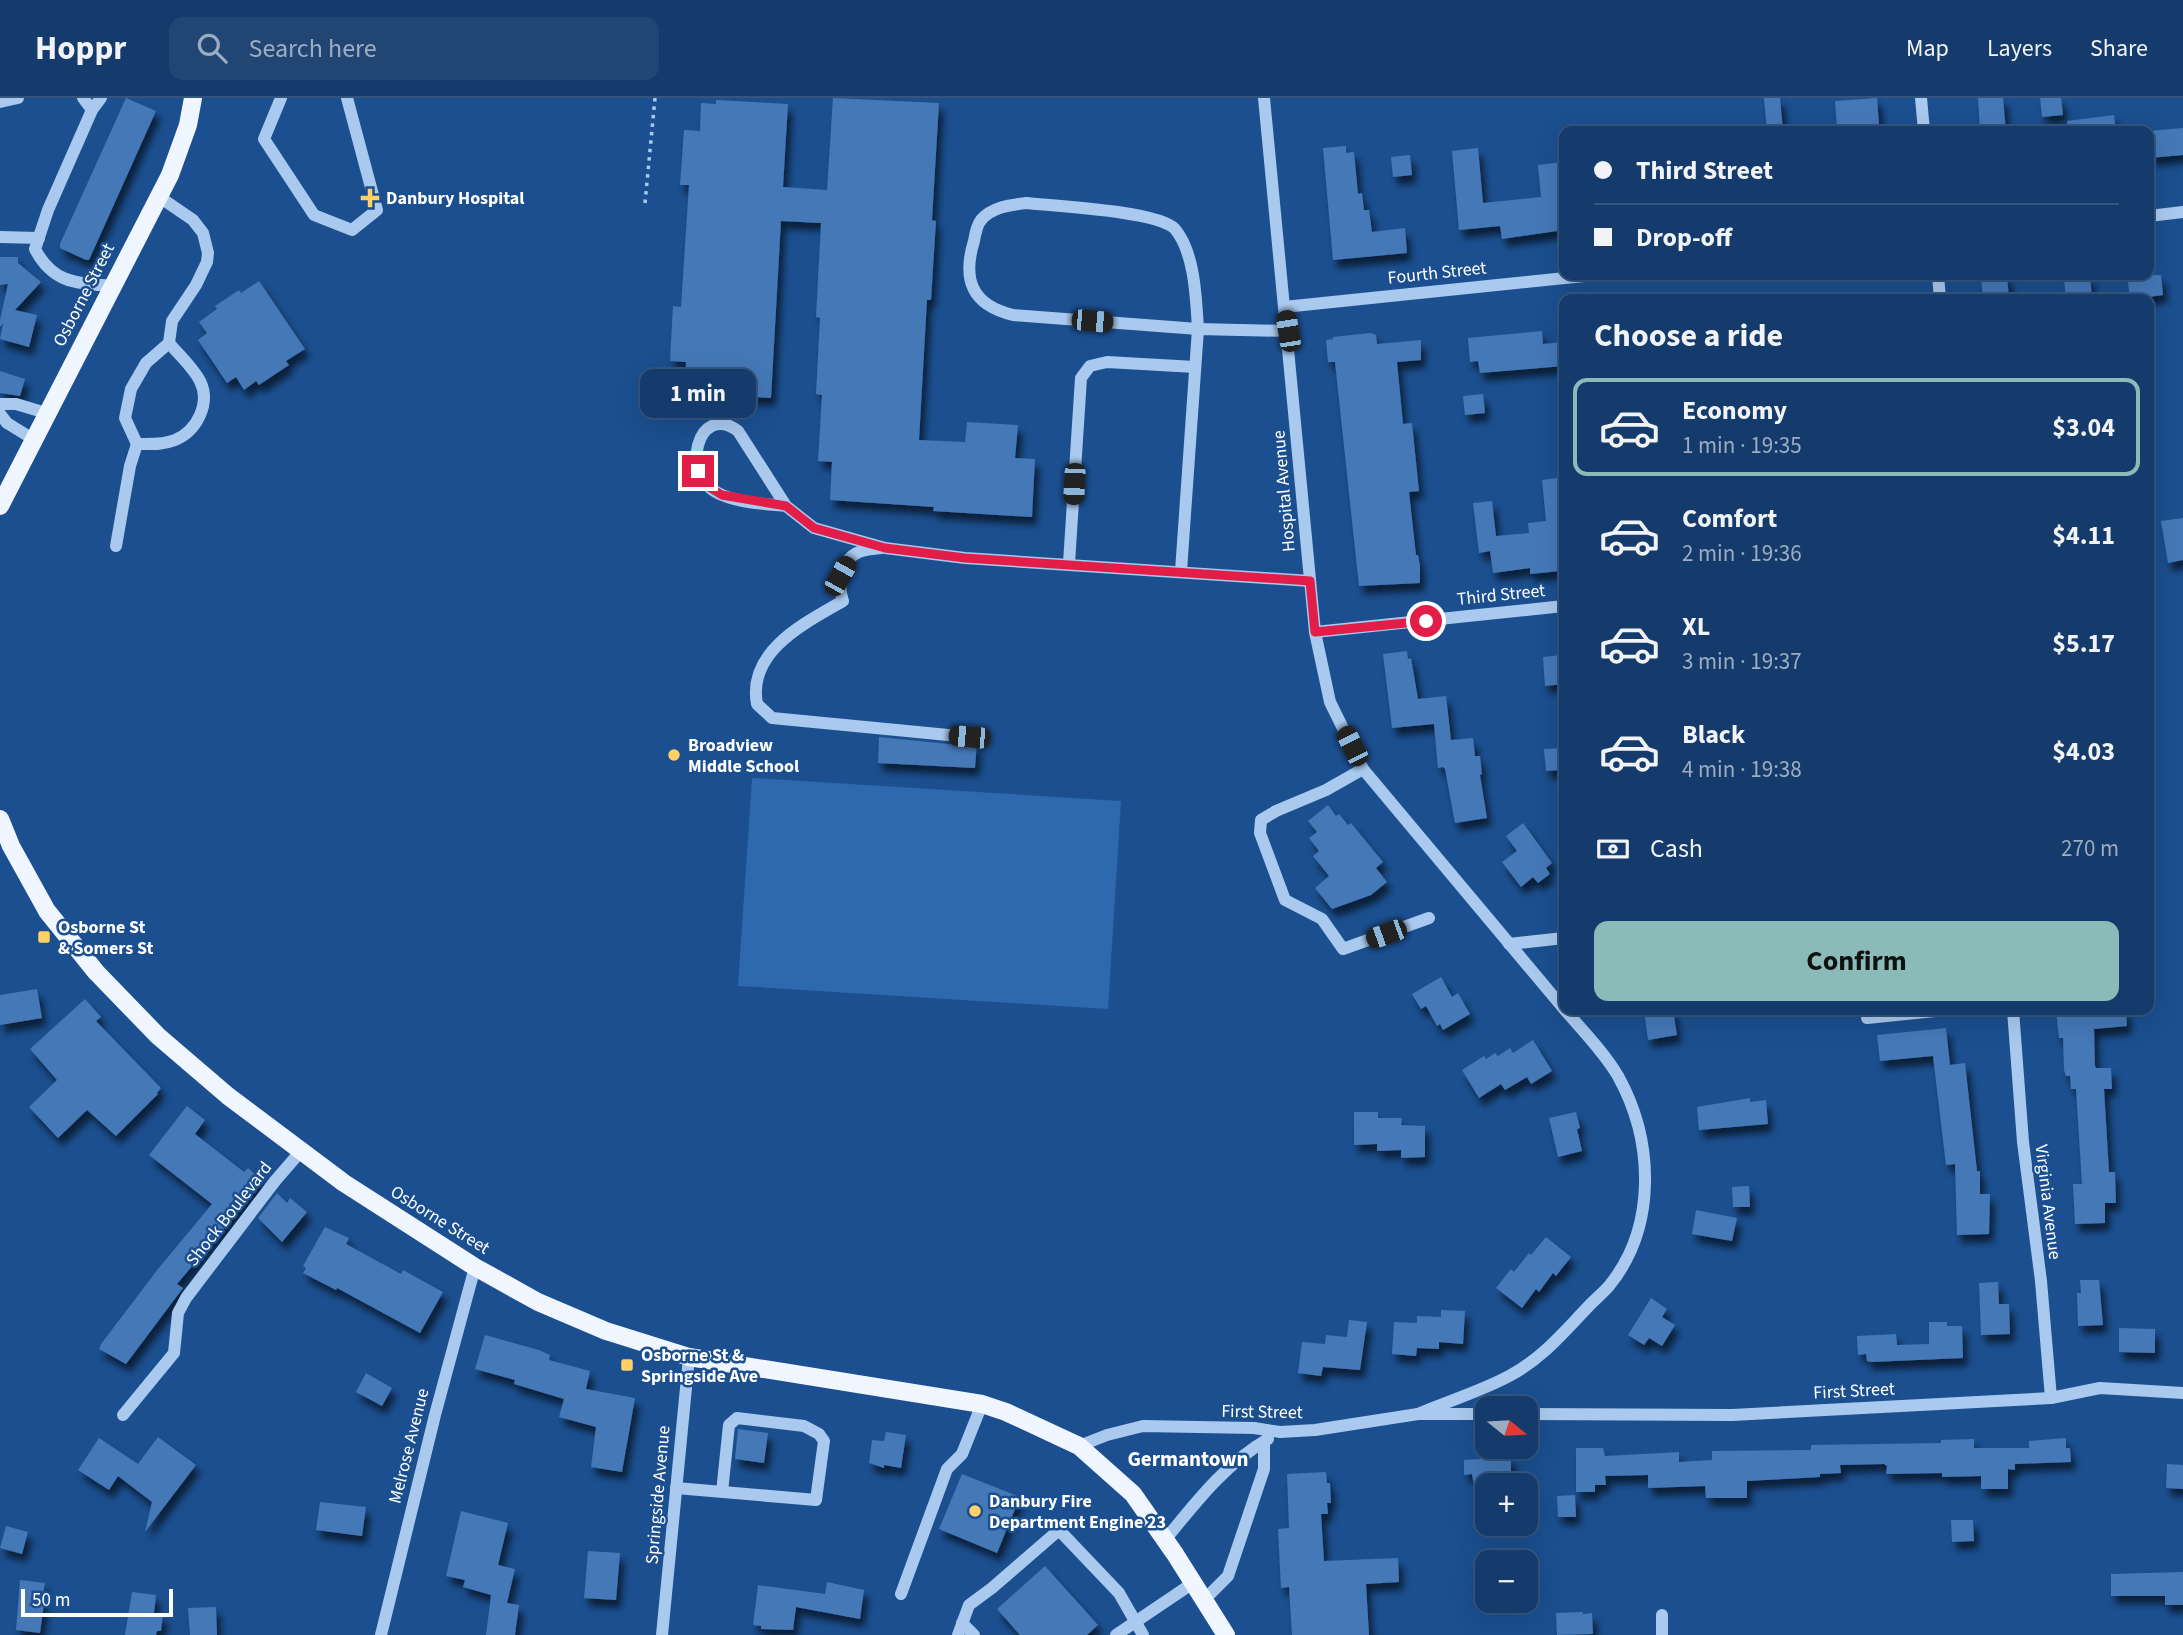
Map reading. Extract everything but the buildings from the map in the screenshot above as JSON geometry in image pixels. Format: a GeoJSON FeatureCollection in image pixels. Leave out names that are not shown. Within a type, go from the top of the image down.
{"type":"FeatureCollection","features":[{"type":"Feature","properties":{"kind":"main road","name":"Osborne Street"},"geometry":{"type":"LineString","coordinates":[[0,506],[170,175],[188,125],[192,98]]}},
{"type":"Feature","properties":{"kind":"main road","name":"Osborne Street"},"geometry":{"type":"LineString","coordinates":[[0,819],[6,849],[47,911],[96,972],[166,1043],[228,1096],[386,1212],[475,1267],[538,1301],[606,1331],[689,1357],[982,1404],[1006,1412],[1079,1446],[1133,1494],[1226,1635]]}},
{"type":"Feature","properties":{"kind":"street"},"geometry":{"type":"LineString","coordinates":[[0,102],[18,98]]}},
{"type":"Feature","properties":{"kind":"street"},"geometry":{"type":"LineString","coordinates":[[83,98],[92,110]]}},
{"type":"Feature","properties":{"kind":"street"},"geometry":{"type":"LineString","coordinates":[[101,98],[92,110],[35,249],[44,268],[74,282],[113,285]]}},
{"type":"Feature","properties":{"kind":"street"},"geometry":{"type":"LineString","coordinates":[[281,98],[264,139],[314,215],[352,230],[377,210],[347,98]]}},
{"type":"Feature","properties":{"kind":"street","name":"Hospital Avenue"},"geometry":{"type":"LineString","coordinates":[[1264,98],[1315,632],[1330,702],[1363,769],[1559,1002]]}},
{"type":"Feature","properties":{"kind":"street"},"geometry":{"type":"LineString","coordinates":[[1921,98],[1924,126]]}},
{"type":"Feature","properties":{"kind":"street"},"geometry":{"type":"LineString","coordinates":[[116,546],[130,466],[137,444],[125,418],[131,389],[146,363],[169,342],[172,321],[196,285],[207,262],[208,253],[203,233],[193,220],[158,196]]}},
{"type":"Feature","properties":{"kind":"street"},"geometry":{"type":"LineString","coordinates":[[1181,572],[1198,329],[1195,293],[1185,247],[1173,227],[1149,216],[1026,203],[1002,206],[979,221],[970,253],[969,278],[979,299],[994,310],[1013,315],[1198,329],[1288,331]]}},
{"type":"Feature","properties":{"kind":"street"},"geometry":{"type":"LineString","coordinates":[[2154,215],[2183,212]]}},
{"type":"Feature","properties":{"kind":"street"},"geometry":{"type":"LineString","coordinates":[[0,237],[39,238]]}},
{"type":"Feature","properties":{"kind":"street","name":"Fourth Street"},"geometry":{"type":"LineString","coordinates":[[1284,307],[1559,279]]}},
{"type":"Feature","properties":{"kind":"street"},"geometry":{"type":"LineString","coordinates":[[137,444],[159,444],[176,440],[198,421],[203,407],[204,394],[200,382],[169,342]]}},
{"type":"Feature","properties":{"kind":"street"},"geometry":{"type":"LineString","coordinates":[[1069,563],[1081,378],[1090,366],[1107,362],[1195,367]]}},
{"type":"Feature","properties":{"kind":"street"},"geometry":{"type":"LineString","coordinates":[[0,404],[16,404],[47,413]]}},
{"type":"Feature","properties":{"kind":"street"},"geometry":{"type":"LineString","coordinates":[[0,414],[7,422],[33,439]]}},
{"type":"Feature","properties":{"kind":"street"},"geometry":{"type":"LineString","coordinates":[[786,506],[722,495],[707,486],[698,471],[696,451],[700,438],[709,427],[718,424],[731,426],[738,431],[786,506],[814,528],[885,548],[965,558],[1310,581]]}},
{"type":"Feature","properties":{"kind":"street"},"geometry":{"type":"LineString","coordinates":[[885,548],[859,552],[848,561],[838,587],[843,601],[796,628],[764,660],[756,681],[757,704],[772,718],[969,737]]}},
{"type":"Feature","properties":{"kind":"street","name":"Third Street"},"geometry":{"type":"LineString","coordinates":[[1315,632],[1559,607]]}},
{"type":"Feature","properties":{"kind":"street"},"geometry":{"type":"LineString","coordinates":[[1363,769],[1326,790],[1261,820],[1260,834],[1285,900],[1322,919],[1343,949],[1429,918]]}},
{"type":"Feature","properties":{"kind":"street"},"geometry":{"type":"LineString","coordinates":[[1509,944],[1559,939]]}},
{"type":"Feature","properties":{"kind":"street","name":"Hospital Avenue"},"geometry":{"type":"LineString","coordinates":[[1418,1414],[1511,1375],[1554,1345],[1609,1285],[1637,1232],[1645,1206],[1645,1162],[1634,1114],[1618,1076],[1570,1015]]}},
{"type":"Feature","properties":{"kind":"street"},"geometry":{"type":"LineString","coordinates":[[1867,1018],[1896,1015]]}},
{"type":"Feature","properties":{"kind":"street","name":"Virginia Avenue"},"geometry":{"type":"LineString","coordinates":[[2013,1015],[2023,1142],[2041,1281],[2051,1398]]}},
{"type":"Feature","properties":{"kind":"street","name":"Shock Boulevard"},"geometry":{"type":"LineString","coordinates":[[123,1415],[174,1353],[178,1313],[186,1298],[301,1151]]}},
{"type":"Feature","properties":{"kind":"street","name":"Melrose Avenue"},"geometry":{"type":"LineString","coordinates":[[381,1635],[475,1267]]}},
{"type":"Feature","properties":{"kind":"street","name":"Springside Avenue"},"geometry":{"type":"LineString","coordinates":[[662,1635],[689,1357]]}},
{"type":"Feature","properties":{"kind":"street","name":"First Street"},"geometry":{"type":"LineString","coordinates":[[1538,1414],[1732,1415],[2051,1398],[2101,1388],[2183,1393]]}},
{"type":"Feature","properties":{"kind":"street"},"geometry":{"type":"LineString","coordinates":[[901,1594],[947,1469],[962,1454],[982,1404]]}},
{"type":"Feature","properties":{"kind":"street","name":"First Street"},"geometry":{"type":"LineString","coordinates":[[1079,1446],[1107,1435],[1143,1426],[1254,1428],[1280,1432],[1315,1430],[1418,1414],[1475,1414]]}},
{"type":"Feature","properties":{"kind":"street"},"geometry":{"type":"LineString","coordinates":[[676,1488],[722,1492],[816,1500],[824,1441],[819,1434],[804,1426],[737,1418],[729,1425],[722,1492]]}},
{"type":"Feature","properties":{"kind":"street"},"geometry":{"type":"LineString","coordinates":[[1165,1540],[1205,1490],[1236,1460],[1280,1432]]}},
{"type":"Feature","properties":{"kind":"street"},"geometry":{"type":"LineString","coordinates":[[1204,1600],[1228,1576],[1264,1469],[1264,1442]]}},
{"type":"Feature","properties":{"kind":"street"},"geometry":{"type":"LineString","coordinates":[[974,1635],[960,1629],[969,1605],[1059,1530],[1119,1593],[1143,1635]]}},
{"type":"Feature","properties":{"kind":"street"},"geometry":{"type":"LineString","coordinates":[[1116,1635],[1193,1583]]}},
{"type":"Feature","properties":{"kind":"street"},"geometry":{"type":"LineString","coordinates":[[1662,1615],[1662,1635]]}},
{"type":"Feature","properties":{"kind":"path"},"geometry":{"type":"LineString","coordinates":[[645,202],[655,98]]}},
{"type":"Feature","properties":{"kind":"shaded area"},"geometry":{"type":"Polygon","coordinates":[[[752,778],[1121,801],[1108,1009],[738,986],[752,778]]]}},
{"type":"Feature","properties":{"kind":"place","name":"Danbury Hospital"},"geometry":{"type":"Point","coordinates":[370,198]}},
{"type":"Feature","properties":{"kind":"place","name":"Broadview Middle School"},"geometry":{"type":"Point","coordinates":[674,755]}},
{"type":"Feature","properties":{"kind":"place","name":"Osborne St & Somers St"},"geometry":{"type":"Point","coordinates":[44,937]}},
{"type":"Feature","properties":{"kind":"place","name":"Osborne St & Springside Ave"},"geometry":{"type":"Point","coordinates":[627,1365]}},
{"type":"Feature","properties":{"kind":"place","name":"Danbury Fire Department Engine 23"},"geometry":{"type":"Point","coordinates":[975,1511]}},
{"type":"Feature","properties":{"kind":"district","name":"Germantown"},"geometry":{"type":"Point","coordinates":[1188,1459]}},
{"type":"Feature","properties":{"kind":"route"},"geometry":{"type":"LineString","coordinates":[[698,471],[707,486],[722,495],[786,506],[814,528],[885,548],[965,558],[1310,581],[1315,632],[1426,621]]}}]}
